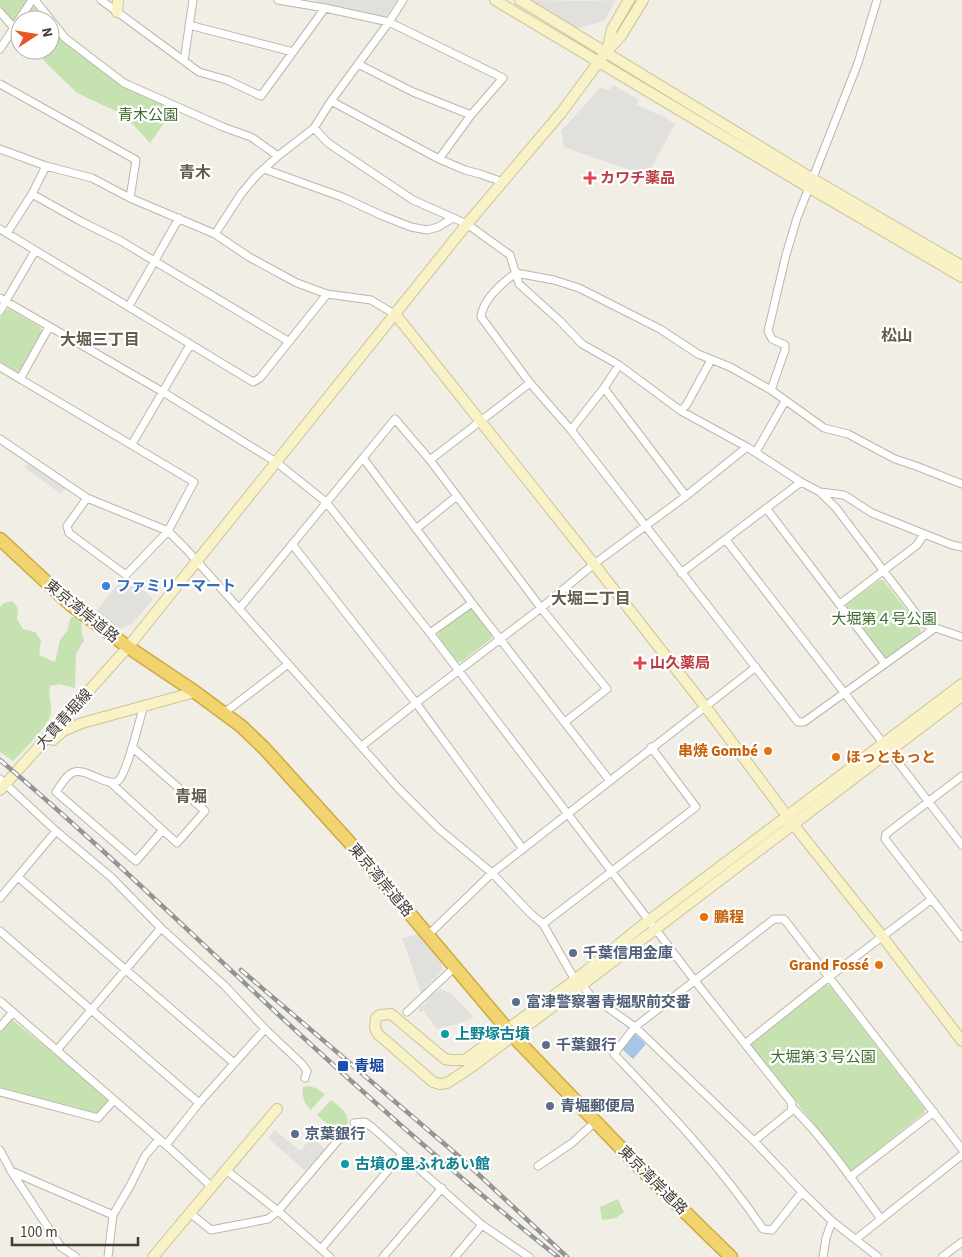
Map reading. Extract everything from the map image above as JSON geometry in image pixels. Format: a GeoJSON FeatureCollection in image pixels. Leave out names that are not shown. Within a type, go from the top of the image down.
{"type":"FeatureCollection","features":[{"type":"Feature","properties":{"kind":"highway","name":"東京湾岸道路"},"geometry":{"type":"LineString","coordinates":[[0,539],[71,605],[242,726],[352,844],[510,1032],[595,1122],[731,1257]]}},
{"type":"Feature","properties":{"kind":"street"},"geometry":{"type":"LineString","coordinates":[[26,10],[34,0],[65,38],[124,82],[214,123],[251,137],[278,156]]}},
{"type":"Feature","properties":{"kind":"street"},"geometry":{"type":"LineString","coordinates":[[101,0],[199,72],[227,80],[261,96],[325,8]]}},
{"type":"Feature","properties":{"kind":"street"},"geometry":{"type":"LineString","coordinates":[[117,12],[118,0]]}},
{"type":"Feature","properties":{"kind":"street"},"geometry":{"type":"LineString","coordinates":[[184,61],[193,0]]}},
{"type":"Feature","properties":{"kind":"street"},"geometry":{"type":"LineString","coordinates":[[278,0],[389,22],[503,78],[439,159]]}},
{"type":"Feature","properties":{"kind":"street"},"geometry":{"type":"LineString","coordinates":[[215,234],[241,194],[256,176],[314,128],[403,0]]}},
{"type":"Feature","properties":{"kind":"street"},"geometry":{"type":"LineString","coordinates":[[496,0],[811,183],[962,266]]}},
{"type":"Feature","properties":{"kind":"street"},"geometry":{"type":"LineString","coordinates":[[520,0],[606,52],[962,277]]}},
{"type":"Feature","properties":{"kind":"street"},"geometry":{"type":"LineString","coordinates":[[606,52],[612,29],[629,0]]}},
{"type":"Feature","properties":{"kind":"street"},"geometry":{"type":"LineString","coordinates":[[606,52],[621,36],[643,0]]}},
{"type":"Feature","properties":{"kind":"street"},"geometry":{"type":"LineString","coordinates":[[770,390],[785,350],[785,345],[772,339],[768,331],[786,255],[797,218],[858,63],[877,0]]}},
{"type":"Feature","properties":{"kind":"street"},"geometry":{"type":"LineString","coordinates":[[0,12],[10,24]]}},
{"type":"Feature","properties":{"kind":"street"},"geometry":{"type":"LineString","coordinates":[[189,25],[293,52]]}},
{"type":"Feature","properties":{"kind":"street"},"geometry":{"type":"LineString","coordinates":[[0,49],[10,32]]}},
{"type":"Feature","properties":{"kind":"street","name":"大貫青堀線"},"geometry":{"type":"LineString","coordinates":[[2,784],[16,774],[128,647],[396,315],[467,224],[561,113],[606,52]]}},
{"type":"Feature","properties":{"kind":"street"},"geometry":{"type":"LineString","coordinates":[[358,64],[413,92],[472,115]]}},
{"type":"Feature","properties":{"kind":"street"},"geometry":{"type":"LineString","coordinates":[[0,84],[136,160],[130,198]]}},
{"type":"Feature","properties":{"kind":"street"},"geometry":{"type":"LineString","coordinates":[[331,101],[439,159],[465,170],[503,182]]}},
{"type":"Feature","properties":{"kind":"street"},"geometry":{"type":"LineString","coordinates":[[314,128],[328,143],[354,162],[413,200],[467,224],[510,255],[519,284],[582,344],[619,365],[681,411],[748,447],[800,482],[820,492],[836,508],[924,624],[962,637]]}},
{"type":"Feature","properties":{"kind":"street"},"geometry":{"type":"LineString","coordinates":[[0,149],[46,166],[92,178],[130,198],[215,234],[275,272],[328,294],[371,300],[396,315],[705,706],[790,820],[962,1041]]}},
{"type":"Feature","properties":{"kind":"street"},"geometry":{"type":"LineString","coordinates":[[7,233],[32,194],[46,166]]}},
{"type":"Feature","properties":{"kind":"street"},"geometry":{"type":"LineString","coordinates":[[264,169],[342,197],[383,216],[411,226],[427,230],[438,227],[453,218]]}},
{"type":"Feature","properties":{"kind":"street"},"geometry":{"type":"LineString","coordinates":[[32,194],[155,260],[288,341]]}},
{"type":"Feature","properties":{"kind":"street"},"geometry":{"type":"LineString","coordinates":[[129,306],[179,218]]}},
{"type":"Feature","properties":{"kind":"street"},"geometry":{"type":"LineString","coordinates":[[0,229],[253,382],[260,378],[288,341],[328,294]]}},
{"type":"Feature","properties":{"kind":"street"},"geometry":{"type":"LineString","coordinates":[[0,311],[3,300],[35,251]]}},
{"type":"Feature","properties":{"kind":"street"},"geometry":{"type":"LineString","coordinates":[[935,628],[845,693],[801,723],[798,722],[571,430],[530,383],[481,317],[482,308],[502,283],[516,273],[554,280],[579,288],[660,329],[698,354],[730,367],[770,390],[824,428],[848,434],[895,459],[962,484]]}},
{"type":"Feature","properties":{"kind":"street"},"geometry":{"type":"LineString","coordinates":[[3,300],[163,392],[276,462],[326,502],[430,633],[695,981],[746,1043],[792,1103],[793,1108],[805,1120],[881,1219]]}},
{"type":"Feature","properties":{"kind":"street"},"geometry":{"type":"LineString","coordinates":[[20,379],[48,327]]}},
{"type":"Feature","properties":{"kind":"street"},"geometry":{"type":"LineString","coordinates":[[132,444],[190,344]]}},
{"type":"Feature","properties":{"kind":"street"},"geometry":{"type":"LineString","coordinates":[[681,411],[687,404],[711,360]]}},
{"type":"Feature","properties":{"kind":"street"},"geometry":{"type":"LineString","coordinates":[[571,430],[604,388],[619,365]]}},
{"type":"Feature","properties":{"kind":"street"},"geometry":{"type":"LineString","coordinates":[[0,367],[194,482],[168,531],[126,575],[69,532],[67,526],[87,498]]}},
{"type":"Feature","properties":{"kind":"street"},"geometry":{"type":"LineString","coordinates":[[430,460],[530,383]]}},
{"type":"Feature","properties":{"kind":"street"},"geometry":{"type":"LineString","coordinates":[[604,388],[686,496]]}},
{"type":"Feature","properties":{"kind":"street"},"geometry":{"type":"LineString","coordinates":[[756,452],[785,401]]}},
{"type":"Feature","properties":{"kind":"street"},"geometry":{"type":"LineString","coordinates":[[239,609],[394,419],[430,460],[541,608],[607,689],[565,722]]}},
{"type":"Feature","properties":{"kind":"street"},"geometry":{"type":"LineString","coordinates":[[0,439],[87,498],[168,531],[197,561],[287,665],[399,789],[439,829],[492,873],[542,924],[579,982],[590,995],[635,1026],[754,1141],[832,1221],[878,1257]]}},
{"type":"Feature","properties":{"kind":"street"},"geometry":{"type":"LineString","coordinates":[[362,746],[541,608],[594,564],[686,496],[748,447]]}},
{"type":"Feature","properties":{"kind":"street"},"geometry":{"type":"LineString","coordinates":[[363,458],[610,781]]}},
{"type":"Feature","properties":{"kind":"street"},"geometry":{"type":"LineString","coordinates":[[681,573],[800,482]]}},
{"type":"Feature","properties":{"kind":"street"},"geometry":{"type":"LineString","coordinates":[[820,492],[844,495],[872,513],[952,545],[962,547]]}},
{"type":"Feature","properties":{"kind":"street"},"geometry":{"type":"LineString","coordinates":[[416,529],[457,496]]}},
{"type":"Feature","properties":{"kind":"street"},"geometry":{"type":"LineString","coordinates":[[766,508],[885,664]]}},
{"type":"Feature","properties":{"kind":"street"},"geometry":{"type":"LineString","coordinates":[[840,604],[917,545],[924,534]]}},
{"type":"Feature","properties":{"kind":"street"},"geometry":{"type":"LineString","coordinates":[[726,540],[962,845]]}},
{"type":"Feature","properties":{"kind":"street"},"geometry":{"type":"LineString","coordinates":[[292,544],[416,703],[523,849]]}},
{"type":"Feature","properties":{"kind":"street"},"geometry":{"type":"LineString","coordinates":[[430,633],[472,603]]}},
{"type":"Feature","properties":{"kind":"street"},"geometry":{"type":"LineString","coordinates":[[224,712],[287,665]]}},
{"type":"Feature","properties":{"kind":"street"},"geometry":{"type":"LineString","coordinates":[[428,935],[492,873],[756,667]]}},
{"type":"Feature","properties":{"kind":"street"},"geometry":{"type":"LineString","coordinates":[[887,747],[962,684]]}},
{"type":"Feature","properties":{"kind":"street"},"geometry":{"type":"LineString","coordinates":[[16,774],[22,772],[63,731],[82,723],[195,692]]}},
{"type":"Feature","properties":{"kind":"street"},"geometry":{"type":"LineString","coordinates":[[510,1032],[470,1068],[446,1083],[440,1084],[432,1082],[382,1038],[375,1028],[375,1022],[376,1018],[380,1015],[391,1014],[446,1059],[465,1060],[510,1032],[579,982],[887,747],[962,696]]}},
{"type":"Feature","properties":{"kind":"street"},"geometry":{"type":"LineString","coordinates":[[111,783],[118,782],[122,777],[144,705]]}},
{"type":"Feature","properties":{"kind":"street"},"geometry":{"type":"LineString","coordinates":[[132,747],[205,811],[177,843],[111,783],[84,772],[75,772],[67,777],[56,792],[136,861],[162,831]]}},
{"type":"Feature","properties":{"kind":"street"},"geometry":{"type":"LineString","coordinates":[[542,924],[696,806],[652,747]]}},
{"type":"Feature","properties":{"kind":"street"},"geometry":{"type":"LineString","coordinates":[[962,776],[886,834],[885,839],[962,938]]}},
{"type":"Feature","properties":{"kind":"street"},"geometry":{"type":"LineString","coordinates":[[2,784],[111,877],[160,928],[225,986],[265,1029],[302,1064],[307,1071],[306,1078]]}},
{"type":"Feature","properties":{"kind":"street"},"geometry":{"type":"LineString","coordinates":[[0,898],[56,830]]}},
{"type":"Feature","properties":{"kind":"street"},"geometry":{"type":"LineString","coordinates":[[18,877],[234,1063]]}},
{"type":"Feature","properties":{"kind":"street"},"geometry":{"type":"LineString","coordinates":[[746,1043],[932,899]]}},
{"type":"Feature","properties":{"kind":"street"},"geometry":{"type":"LineString","coordinates":[[802,1192],[772,1230],[763,1230],[701,1148],[614,1054],[635,1026],[774,919],[784,919],[962,1149]]}},
{"type":"Feature","properties":{"kind":"street"},"geometry":{"type":"LineString","coordinates":[[56,1050],[160,928]]}},
{"type":"Feature","properties":{"kind":"street"},"geometry":{"type":"LineString","coordinates":[[0,931],[199,1103]]}},
{"type":"Feature","properties":{"kind":"street"},"geometry":{"type":"LineString","coordinates":[[407,1012],[455,967]]}},
{"type":"Feature","properties":{"kind":"street"},"geometry":{"type":"LineString","coordinates":[[0,1001],[212,1187]]}},
{"type":"Feature","properties":{"kind":"street"},"geometry":{"type":"LineString","coordinates":[[0,1027],[13,1012]]}},
{"type":"Feature","properties":{"kind":"street"},"geometry":{"type":"LineString","coordinates":[[166,1145],[199,1103],[265,1029]]}},
{"type":"Feature","properties":{"kind":"street"},"geometry":{"type":"LineString","coordinates":[[0,1092],[98,1118],[114,1100]]}},
{"type":"Feature","properties":{"kind":"street"},"geometry":{"type":"LineString","coordinates":[[754,1141],[793,1108]]}},
{"type":"Feature","properties":{"kind":"street"},"geometry":{"type":"LineString","coordinates":[[153,1257],[277,1109]]}},
{"type":"Feature","properties":{"kind":"street"},"geometry":{"type":"LineString","coordinates":[[850,1177],[934,1112]]}},
{"type":"Feature","properties":{"kind":"street"},"geometry":{"type":"LineString","coordinates":[[354,1123],[365,1122],[482,1224],[527,1256]]}},
{"type":"Feature","properties":{"kind":"street"},"geometry":{"type":"LineString","coordinates":[[538,1166],[572,1143],[595,1122]]}},
{"type":"Feature","properties":{"kind":"street"},"geometry":{"type":"LineString","coordinates":[[190,1213],[211,1230],[268,1219],[278,1211],[340,1138]]}},
{"type":"Feature","properties":{"kind":"street"},"geometry":{"type":"LineString","coordinates":[[108,1257],[113,1214],[145,1156],[159,1139]]}},
{"type":"Feature","properties":{"kind":"street"},"geometry":{"type":"LineString","coordinates":[[0,1150],[11,1171],[61,1247],[76,1257]]}},
{"type":"Feature","properties":{"kind":"street"},"geometry":{"type":"LineString","coordinates":[[321,1249],[402,1154]]}},
{"type":"Feature","properties":{"kind":"street"},"geometry":{"type":"LineString","coordinates":[[856,1238],[962,1155]]}},
{"type":"Feature","properties":{"kind":"street"},"geometry":{"type":"LineString","coordinates":[[226,1170],[278,1211],[330,1257]]}},
{"type":"Feature","properties":{"kind":"street"},"geometry":{"type":"LineString","coordinates":[[11,1171],[113,1214]]}},
{"type":"Feature","properties":{"kind":"street"},"geometry":{"type":"LineString","coordinates":[[383,1257],[442,1188]]}},
{"type":"Feature","properties":{"kind":"street"},"geometry":{"type":"LineString","coordinates":[[823,1257],[826,1238],[832,1221]]}},
{"type":"Feature","properties":{"kind":"street"},"geometry":{"type":"LineString","coordinates":[[454,1257],[482,1224]]}},
{"type":"Feature","properties":{"kind":"street"},"geometry":{"type":"LineString","coordinates":[[942,1257],[961,1244]]}},
{"type":"Feature","properties":{"kind":"green space"},"geometry":{"type":"Polygon","coordinates":[[[0,0],[31,0],[39,10],[10,10],[10,18],[0,6],[0,0]]]}},
{"type":"Feature","properties":{"kind":"green space","name":"青木公園"},"geometry":{"type":"Polygon","coordinates":[[[60,31],[122,84],[175,108],[150,143],[124,115],[77,93],[44,60],[60,60],[60,31]]]}},
{"type":"Feature","properties":{"kind":"green space"},"geometry":{"type":"Polygon","coordinates":[[[9,309],[40,327],[42,331],[20,371],[17,372],[0,362],[0,318],[4,311],[9,309]]]}},
{"type":"Feature","properties":{"kind":"green space","name":"大堀第４号公園"},"geometry":{"type":"Polygon","coordinates":[[[880,580],[883,580],[920,627],[921,632],[888,658],[883,657],[847,608],[847,604],[880,580]]]}},
{"type":"Feature","properties":{"kind":"green space"},"geometry":{"type":"Polygon","coordinates":[[[12,601],[18,608],[17,619],[23,629],[35,632],[41,640],[39,655],[55,662],[60,640],[67,631],[71,617],[81,617],[84,640],[76,654],[75,688],[59,684],[50,686],[51,714],[49,719],[35,738],[13,761],[0,752],[0,607],[4,603],[12,601]]]}},
{"type":"Feature","properties":{"kind":"green space"},"geometry":{"type":"Polygon","coordinates":[[[469,608],[473,609],[493,634],[492,638],[461,662],[456,661],[438,636],[439,632],[469,608]]]}},
{"type":"Feature","properties":{"kind":"green space","name":"大堀第３号公園"},"geometry":{"type":"Polygon","coordinates":[[[826,985],[830,986],[925,1109],[924,1113],[851,1171],[751,1045],[752,1042],[826,985]]]}},
{"type":"Feature","properties":{"kind":"green space"},"geometry":{"type":"Polygon","coordinates":[[[10,1018],[111,1100],[97,1116],[0,1089],[0,1031],[10,1018]]]}},
{"type":"Feature","properties":{"kind":"green space"},"geometry":{"type":"Polygon","coordinates":[[[303,1087],[316,1088],[325,1094],[311,1110],[305,1103],[303,1096],[303,1087]]]}},
{"type":"Feature","properties":{"kind":"green space"},"geometry":{"type":"Polygon","coordinates":[[[331,1100],[344,1111],[347,1117],[347,1126],[340,1130],[333,1129],[317,1115],[331,1100]]]}},
{"type":"Feature","properties":{"kind":"green space"},"geometry":{"type":"Polygon","coordinates":[[[618,1199],[624,1212],[616,1218],[602,1220],[600,1207],[618,1199]]]}},
{"type":"Feature","properties":{"kind":"shaded area"},"geometry":{"type":"Polygon","coordinates":[[[315,0],[397,0],[384,17],[315,0]]]}},
{"type":"Feature","properties":{"kind":"shaded area"},"geometry":{"type":"Polygon","coordinates":[[[530,0],[616,0],[604,21],[576,29],[530,0]]]}},
{"type":"Feature","properties":{"kind":"shaded area"},"geometry":{"type":"Polygon","coordinates":[[[613,85],[639,100],[636,105],[675,124],[647,176],[564,147],[561,131],[601,87],[606,90],[610,89],[613,85]]]}},
{"type":"Feature","properties":{"kind":"shaded area"},"geometry":{"type":"Polygon","coordinates":[[[30,461],[66,487],[61,494],[25,468],[30,461]]]}},
{"type":"Feature","properties":{"kind":"shaded area"},"geometry":{"type":"Polygon","coordinates":[[[124,577],[153,599],[132,624],[115,631],[93,615],[124,577]]]}},
{"type":"Feature","properties":{"kind":"shaded area"},"geometry":{"type":"Polygon","coordinates":[[[418,934],[440,958],[443,969],[421,993],[402,938],[418,934]]]}},
{"type":"Feature","properties":{"kind":"shaded area"},"geometry":{"type":"Polygon","coordinates":[[[441,988],[446,993],[450,992],[474,1017],[464,1022],[437,1029],[423,1010],[420,1012],[418,1009],[427,1002],[425,1000],[441,988]]]}},
{"type":"Feature","properties":{"kind":"shaded area"},"geometry":{"type":"Polygon","coordinates":[[[275,1130],[300,1151],[312,1137],[325,1149],[305,1171],[268,1138],[275,1130]]]}},
{"type":"Feature","properties":{"kind":"water"},"geometry":{"type":"Polygon","coordinates":[[[635,1034],[646,1044],[633,1059],[622,1049],[635,1034]]]}},
{"type":"Feature","properties":{"kind":"railway"},"geometry":{"type":"LineString","coordinates":[[0,760],[107,855],[383,1109],[452,1170],[558,1257]]}},
{"type":"Feature","properties":{"kind":"railway"},"geometry":{"type":"LineString","coordinates":[[241,970],[462,1159],[567,1257]]}},
{"type":"Feature","properties":{"kind":"place","name":"カワチ薬品"},"geometry":{"type":"Point","coordinates":[590,178]}},
{"type":"Feature","properties":{"kind":"place","name":"ファミリーマート"},"geometry":{"type":"Point","coordinates":[106,586]}},
{"type":"Feature","properties":{"kind":"place","name":"山久薬局"},"geometry":{"type":"Point","coordinates":[640,663]}},
{"type":"Feature","properties":{"kind":"place","name":"串焼 Gombé"},"geometry":{"type":"Point","coordinates":[768,751]}},
{"type":"Feature","properties":{"kind":"place","name":"ほっともっと"},"geometry":{"type":"Point","coordinates":[836,757]}},
{"type":"Feature","properties":{"kind":"place","name":"鵬程"},"geometry":{"type":"Point","coordinates":[704,917]}},
{"type":"Feature","properties":{"kind":"place","name":"千葉信用金庫"},"geometry":{"type":"Point","coordinates":[573,953]}},
{"type":"Feature","properties":{"kind":"place","name":"Grand Fossé"},"geometry":{"type":"Point","coordinates":[879,965]}},
{"type":"Feature","properties":{"kind":"place","name":"富津警察署青堀駅前交番"},"geometry":{"type":"Point","coordinates":[516,1002]}},
{"type":"Feature","properties":{"kind":"place","name":"上野塚古墳"},"geometry":{"type":"Point","coordinates":[445,1034]}},
{"type":"Feature","properties":{"kind":"place","name":"千葉銀行"},"geometry":{"type":"Point","coordinates":[546,1045]}},
{"type":"Feature","properties":{"kind":"place","name":"青堀"},"geometry":{"type":"Point","coordinates":[343,1066]}},
{"type":"Feature","properties":{"kind":"place","name":"青堀郵便局"},"geometry":{"type":"Point","coordinates":[550,1106]}},
{"type":"Feature","properties":{"kind":"place","name":"京葉銀行"},"geometry":{"type":"Point","coordinates":[295,1134]}},
{"type":"Feature","properties":{"kind":"place","name":"古墳の里ふれあい館"},"geometry":{"type":"Point","coordinates":[345,1164]}},
{"type":"Feature","properties":{"kind":"district","name":"青木"},"geometry":{"type":"Point","coordinates":[195,172]}},
{"type":"Feature","properties":{"kind":"district","name":"松山"},"geometry":{"type":"Point","coordinates":[897,335]}},
{"type":"Feature","properties":{"kind":"district","name":"大堀三丁目"},"geometry":{"type":"Point","coordinates":[100,339]}},
{"type":"Feature","properties":{"kind":"district","name":"大堀二丁目"},"geometry":{"type":"Point","coordinates":[591,598]}},
{"type":"Feature","properties":{"kind":"district","name":"青堀"},"geometry":{"type":"Point","coordinates":[191,796]}}]}
